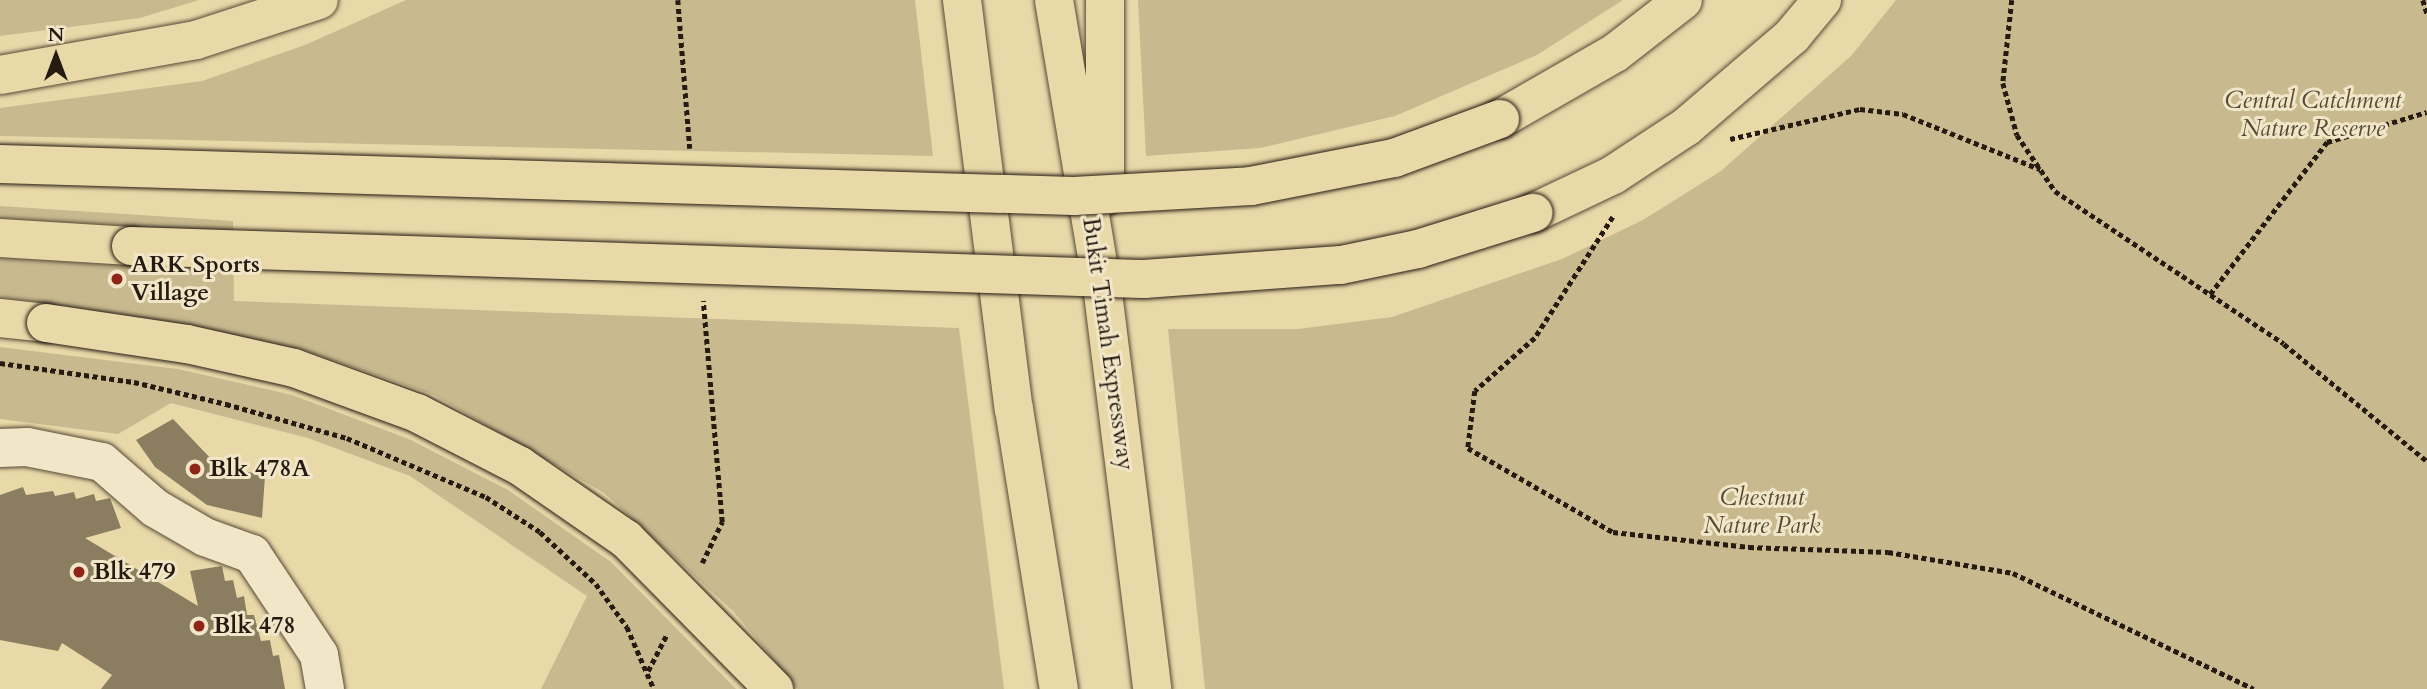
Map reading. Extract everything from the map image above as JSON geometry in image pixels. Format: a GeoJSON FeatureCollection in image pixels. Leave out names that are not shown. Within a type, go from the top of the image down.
{"type":"FeatureCollection","features":[{"type":"Feature","properties":{"kind":"highway"},"geometry":{"type":"LineString","coordinates":[[0,75],[196,40],[319,0]]}},
{"type":"Feature","properties":{"kind":"highway"},"geometry":{"type":"LineString","coordinates":[[962,0],[1014,409],[1059,689]]}},
{"type":"Feature","properties":{"kind":"highway","name":"Bukit Timah Expressway"},"geometry":{"type":"LineString","coordinates":[[1054,0],[1103,293],[1152,689]]}},
{"type":"Feature","properties":{"kind":"highway"},"geometry":{"type":"LineString","coordinates":[[1103,293],[1105,0]]}},
{"type":"Feature","properties":{"kind":"highway"},"geometry":{"type":"LineString","coordinates":[[0,164],[1074,196],[1251,186],[1394,158],[1500,119],[1615,53],[1683,0]]}},
{"type":"Feature","properties":{"kind":"highway"},"geometry":{"type":"LineString","coordinates":[[0,238],[1144,279],[1341,265],[1418,249],[1533,213],[1613,175],[1686,127],[1792,36],[1822,0]]}},
{"type":"Feature","properties":{"kind":"highway"},"geometry":{"type":"LineString","coordinates":[[0,318],[187,344],[294,368],[417,412],[520,466],[626,539],[774,689]]}},
{"type":"Feature","properties":{"kind":"lane"},"geometry":{"type":"LineString","coordinates":[[0,448],[27,447],[102,462],[155,508],[205,537],[252,554],[319,654],[325,689]]}},
{"type":"Feature","properties":{"kind":"path"},"geometry":{"type":"LineString","coordinates":[[678,0],[692,165]]}},
{"type":"Feature","properties":{"kind":"path"},"geometry":{"type":"LineString","coordinates":[[2012,0],[2003,83],[2017,135],[2055,191],[2284,344],[2427,461]]}},
{"type":"Feature","properties":{"kind":"path"},"geometry":{"type":"LineString","coordinates":[[2423,0],[2427,13]]}},
{"type":"Feature","properties":{"kind":"path"},"geometry":{"type":"LineString","coordinates":[[1723,141],[1860,109],[1903,114],[2040,169]]}},
{"type":"Feature","properties":{"kind":"path"},"geometry":{"type":"LineString","coordinates":[[2210,294],[2327,142],[2427,112]]}},
{"type":"Feature","properties":{"kind":"path"},"geometry":{"type":"LineString","coordinates":[[1620,207],[1535,338],[1475,391],[1468,448],[1613,532],[1749,548],[1888,552],[2013,573],[2254,689]]}},
{"type":"Feature","properties":{"kind":"path"},"geometry":{"type":"LineString","coordinates":[[698,572],[722,522],[702,288]]}},
{"type":"Feature","properties":{"kind":"path"},"geometry":{"type":"LineString","coordinates":[[0,363],[135,382],[240,408],[346,438],[486,497],[540,531],[596,584],[627,627],[649,671],[654,689]]}},
{"type":"Feature","properties":{"kind":"path"},"geometry":{"type":"LineString","coordinates":[[649,671],[673,621]]}},
{"type":"Feature","properties":{"kind":"green space"},"geometry":{"type":"Polygon","coordinates":[[[0,0],[199,0],[140,18],[0,36],[0,0]]]}},
{"type":"Feature","properties":{"kind":"green space"},"geometry":{"type":"Polygon","coordinates":[[[406,0],[915,0],[933,156],[0,136],[0,108],[202,81],[305,45],[406,0]]]}},
{"type":"Feature","properties":{"kind":"green space"},"geometry":{"type":"Polygon","coordinates":[[[1138,0],[1623,0],[1537,55],[1395,116],[1260,148],[1146,156],[1138,0]]]}},
{"type":"Feature","properties":{"kind":"green space"},"geometry":{"type":"Polygon","coordinates":[[[1896,0],[2427,0],[2427,689],[1205,689],[1168,329],[1298,329],[1392,317],[1562,259],[1643,220],[1721,171],[1851,56],[1896,0]]]}},
{"type":"Feature","properties":{"kind":"green space"},"geometry":{"type":"Polygon","coordinates":[[[0,206],[233,221],[234,301],[959,328],[1004,689],[798,689],[734,612],[604,493],[434,395],[307,351],[234,335],[234,363],[0,338],[0,206]]]}},
{"type":"Feature","properties":{"kind":"green space"},"geometry":{"type":"Polygon","coordinates":[[[0,347],[178,369],[292,395],[409,439],[508,490],[611,562],[736,689],[541,689],[587,596],[410,476],[308,438],[171,403],[118,434],[0,419],[0,347]]]}},
{"type":"Feature","properties":{"kind":"building","name":"Blk 478A"},"geometry":{"type":"Polygon","coordinates":[[[173,419],[216,464],[265,476],[262,518],[207,505],[155,467],[136,440],[173,419]]]}},
{"type":"Feature","properties":{"kind":"building"},"geometry":{"type":"Polygon","coordinates":[[[23,487],[26,495],[53,491],[55,496],[74,492],[76,499],[94,494],[96,501],[110,498],[121,528],[85,538],[198,606],[190,571],[222,566],[225,581],[233,580],[237,598],[244,596],[247,615],[254,615],[261,641],[270,640],[273,656],[279,655],[285,689],[101,689],[112,675],[62,643],[58,651],[0,640],[0,495],[23,487]]]}},
{"type":"Feature","properties":{"kind":"place","name":"ARK Sports Village"},"geometry":{"type":"Point","coordinates":[117,279]}},
{"type":"Feature","properties":{"kind":"place","name":"Blk 478A"},"geometry":{"type":"Point","coordinates":[195,469]}},
{"type":"Feature","properties":{"kind":"place","name":"Blk 479"},"geometry":{"type":"Point","coordinates":[79,572]}},
{"type":"Feature","properties":{"kind":"place","name":"Blk 478"},"geometry":{"type":"Point","coordinates":[199,626]}},
{"type":"Feature","properties":{"kind":"park label","name":"Central Catchment Nature Reserve"},"geometry":{"type":"Point","coordinates":[2313,115]}},
{"type":"Feature","properties":{"kind":"park label","name":"Chestnut Nature Park"},"geometry":{"type":"Point","coordinates":[1762,512]}}]}
